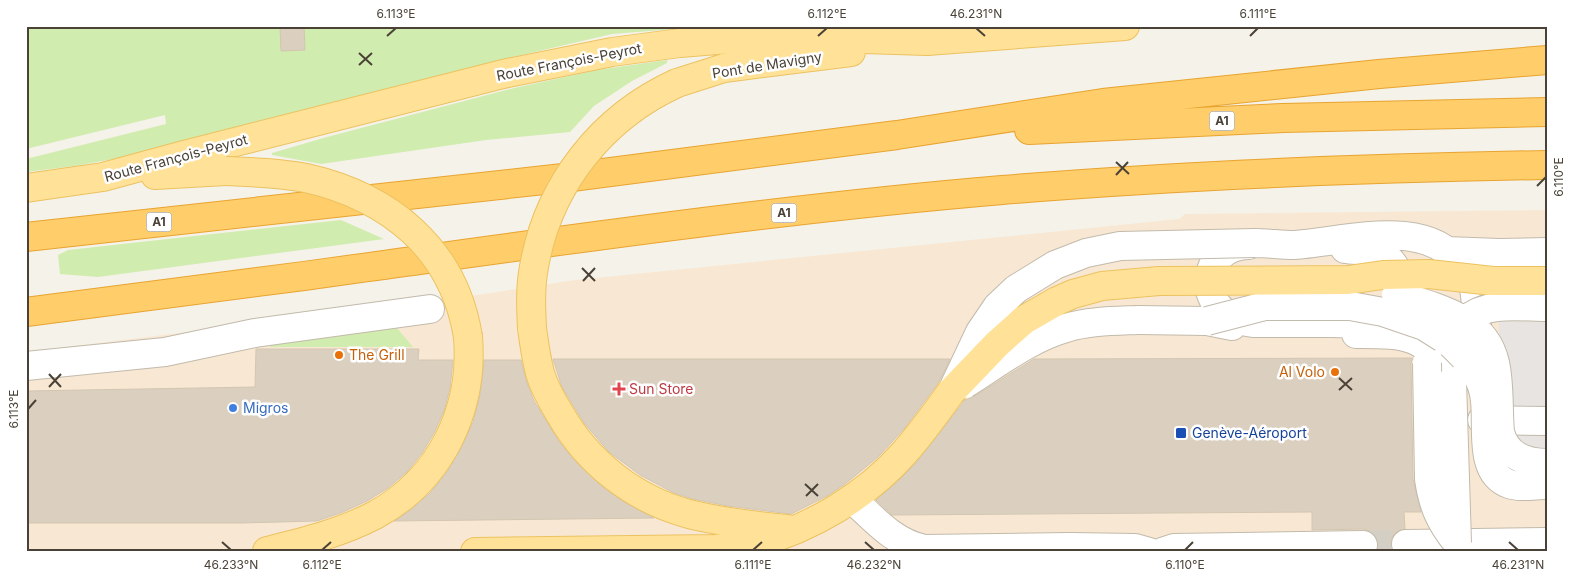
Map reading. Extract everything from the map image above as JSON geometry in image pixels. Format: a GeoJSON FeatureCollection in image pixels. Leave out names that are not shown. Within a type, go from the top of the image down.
{"type":"FeatureCollection","features":[{"type":"Feature","properties":{"kind":"highway"},"geometry":{"type":"LineString","coordinates":[[897,135],[1104,103],[1379,74],[1547,60]]}},
{"type":"Feature","properties":{"kind":"highway","name":"A1"},"geometry":{"type":"LineString","coordinates":[[26,237],[572,177],[897,135],[1293,118],[1547,112]]}},
{"type":"Feature","properties":{"kind":"highway","name":"A1"},"geometry":{"type":"LineString","coordinates":[[26,312],[717,220],[1001,190],[1283,172],[1547,165]]}},
{"type":"Feature","properties":{"kind":"main road","name":"Route François-Peyrot"},"geometry":{"type":"LineString","coordinates":[[26,188],[103,177],[503,74],[612,52],[680,43],[767,36],[927,41],[1113,27]]}},
{"type":"Feature","properties":{"kind":"main road","name":"Pont de Mavigny"},"geometry":{"type":"LineString","coordinates":[[794,530],[690,514],[671,508],[639,494],[618,480],[588,454],[573,436],[552,401],[540,374],[532,328],[531,298],[533,269],[538,247],[551,209],[578,162],[602,134],[644,101],[677,84],[724,68],[927,41]]}},
{"type":"Feature","properties":{"kind":"main road"},"geometry":{"type":"LineString","coordinates":[[103,177],[226,171],[268,173],[304,178],[348,190],[387,210],[420,236],[443,268],[456,291],[468,337],[470,356],[468,376],[465,397],[458,419],[445,448],[433,465],[419,481],[391,506],[373,516],[328,534],[267,552]]}},
{"type":"Feature","properties":{"kind":"main road"},"geometry":{"type":"LineString","coordinates":[[475,552],[715,549],[753,544],[794,530],[823,517],[852,499],[881,476],[904,454],[951,392],[1024,320],[1057,301],[1102,286],[1159,281],[1348,280],[1383,275],[1429,274],[1493,281],[1547,280]]}},
{"type":"Feature","properties":{"kind":"main road"},"geometry":{"type":"LineString","coordinates":[[261,552],[292,552]]}},
{"type":"Feature","properties":{"kind":"street"},"geometry":{"type":"LineString","coordinates":[[1293,245],[1375,235],[1409,237],[1429,242],[1446,251],[1460,264],[1474,288],[1470,310],[1482,420],[1482,464],[1547,463]]}},
{"type":"Feature","properties":{"kind":"street"},"geometry":{"type":"LineString","coordinates":[[951,392],[980,332],[997,307],[1016,289],[1056,265],[1086,252],[1120,246],[1252,244],[1293,245],[1370,252],[1381,254],[1388,259],[1399,276],[1401,289],[1396,303],[1384,317],[1364,323],[1254,323],[1237,320],[1223,312],[1212,300],[1210,278],[1213,267],[1224,252],[1236,246],[1252,244]]}},
{"type":"Feature","properties":{"kind":"street"},"geometry":{"type":"LineString","coordinates":[[1446,251],[1547,252]]}},
{"type":"Feature","properties":{"kind":"street"},"geometry":{"type":"LineString","coordinates":[[1392,293],[1429,274]]}},
{"type":"Feature","properties":{"kind":"street"},"geometry":{"type":"LineString","coordinates":[[1348,280],[1392,293],[1470,310],[1547,300]]}},
{"type":"Feature","properties":{"kind":"street"},"geometry":{"type":"LineString","coordinates":[[1207,321],[1265,306],[1350,306],[1390,315],[1424,326],[1438,349],[1452,381],[1457,543]]}},
{"type":"Feature","properties":{"kind":"street"},"geometry":{"type":"LineString","coordinates":[[1470,310],[1471,315],[1484,309],[1547,307]]}},
{"type":"Feature","properties":{"kind":"street"},"geometry":{"type":"LineString","coordinates":[[26,366],[165,352],[255,333],[430,309]]}},
{"type":"Feature","properties":{"kind":"street"},"geometry":{"type":"LineString","coordinates":[[951,392],[1028,345],[1055,331],[1098,322],[1138,320],[1207,321],[1264,334],[1396,334],[1409,337],[1421,348],[1426,356],[1438,349],[1454,335],[1470,310]]}},
{"type":"Feature","properties":{"kind":"street"},"geometry":{"type":"LineString","coordinates":[[1470,310],[1482,335],[1488,342],[1496,363],[1502,441],[1520,459],[1532,463],[1547,463]]}},
{"type":"Feature","properties":{"kind":"street"},"geometry":{"type":"LineString","coordinates":[[1438,349],[1465,357],[1473,368],[1484,392],[1488,459],[1494,474],[1508,484],[1516,486],[1547,485]]}},
{"type":"Feature","properties":{"kind":"street"},"geometry":{"type":"LineString","coordinates":[[1438,349],[1429,479],[1436,511],[1444,527],[1457,543]]}},
{"type":"Feature","properties":{"kind":"street"},"geometry":{"type":"LineString","coordinates":[[1482,420],[1547,421]]}},
{"type":"Feature","properties":{"kind":"street"},"geometry":{"type":"LineString","coordinates":[[852,499],[892,536],[903,543],[924,549],[1070,547],[1135,548],[1149,552]]}},
{"type":"Feature","properties":{"kind":"street"},"geometry":{"type":"LineString","coordinates":[[1406,544],[1547,542]]}},
{"type":"Feature","properties":{"kind":"street"},"geometry":{"type":"LineString","coordinates":[[1162,552],[1174,548],[1363,545]]}},
{"type":"Feature","properties":{"kind":"shaded area"},"geometry":{"type":"Polygon","coordinates":[[[1547,210],[1547,552],[26,552],[26,352],[444,300],[575,280],[1179,219],[1185,214],[1547,210]]]}},
{"type":"Feature","properties":{"kind":"shaded area"},"geometry":{"type":"Polygon","coordinates":[[[1499,311],[1547,311],[1547,457],[1500,457],[1499,311]]]}},
{"type":"Feature","properties":{"kind":"green space"},"geometry":{"type":"Polygon","coordinates":[[[26,26],[712,26],[612,34],[500,60],[179,147],[75,166],[26,172],[26,159],[166,124],[165,115],[26,149],[26,26]]]}},
{"type":"Feature","properties":{"kind":"green space"},"geometry":{"type":"Polygon","coordinates":[[[667,60],[667,63],[632,81],[594,106],[570,132],[486,140],[321,164],[272,155],[272,153],[327,137],[510,89],[597,70],[667,60]]]}},
{"type":"Feature","properties":{"kind":"green space"},"geometry":{"type":"Polygon","coordinates":[[[341,220],[384,239],[98,277],[60,274],[58,255],[68,250],[341,220]]]}},
{"type":"Feature","properties":{"kind":"green space"},"geometry":{"type":"Polygon","coordinates":[[[397,328],[413,347],[270,347],[271,344],[333,334],[397,328]]]}},
{"type":"Feature","properties":{"kind":"building"},"geometry":{"type":"Polygon","coordinates":[[[304,26],[305,50],[281,51],[280,27],[304,26]]]}},
{"type":"Feature","properties":{"kind":"building"},"geometry":{"type":"Polygon","coordinates":[[[256,349],[419,349],[418,360],[453,360],[450,388],[444,411],[422,453],[407,472],[388,488],[367,501],[317,521],[26,523],[26,391],[255,387],[256,349]]]}},
{"type":"Feature","properties":{"kind":"building"},"geometry":{"type":"Polygon","coordinates":[[[1413,358],[1411,363],[1413,479],[1421,512],[1404,512],[1405,529],[1398,531],[1392,537],[1390,545],[1392,552],[1377,552],[1379,544],[1377,537],[1370,531],[1363,529],[1312,530],[1312,512],[892,515],[876,500],[916,463],[965,400],[973,397],[1034,359],[1413,358]]]}},
{"type":"Feature","properties":{"kind":"building"},"geometry":{"type":"Polygon","coordinates":[[[553,359],[950,359],[939,382],[904,429],[878,457],[827,496],[791,514],[728,506],[693,499],[674,493],[640,475],[609,452],[584,423],[562,387],[553,359]]]}},
{"type":"Feature","properties":{"kind":"building"},"geometry":{"type":"Polygon","coordinates":[[[484,360],[521,360],[534,401],[558,440],[572,458],[605,489],[624,502],[654,518],[394,521],[430,493],[447,472],[461,448],[473,422],[480,395],[484,360]]]}},
{"type":"Feature","properties":{"kind":"tunnel"},"geometry":{"type":"LineString","coordinates":[[1363,545],[1406,544]]}},
{"type":"Feature","properties":{"kind":"place","name":"The Grill"},"geometry":{"type":"Point","coordinates":[339,355]}},
{"type":"Feature","properties":{"kind":"place","name":"Al Volo"},"geometry":{"type":"Point","coordinates":[1335,372]}},
{"type":"Feature","properties":{"kind":"place","name":"Sun Store"},"geometry":{"type":"Point","coordinates":[619,389]}},
{"type":"Feature","properties":{"kind":"place","name":"Migros"},"geometry":{"type":"Point","coordinates":[233,408]}},
{"type":"Feature","properties":{"kind":"place","name":"Genève-Aéroport"},"geometry":{"type":"Point","coordinates":[1181,433]}}]}
